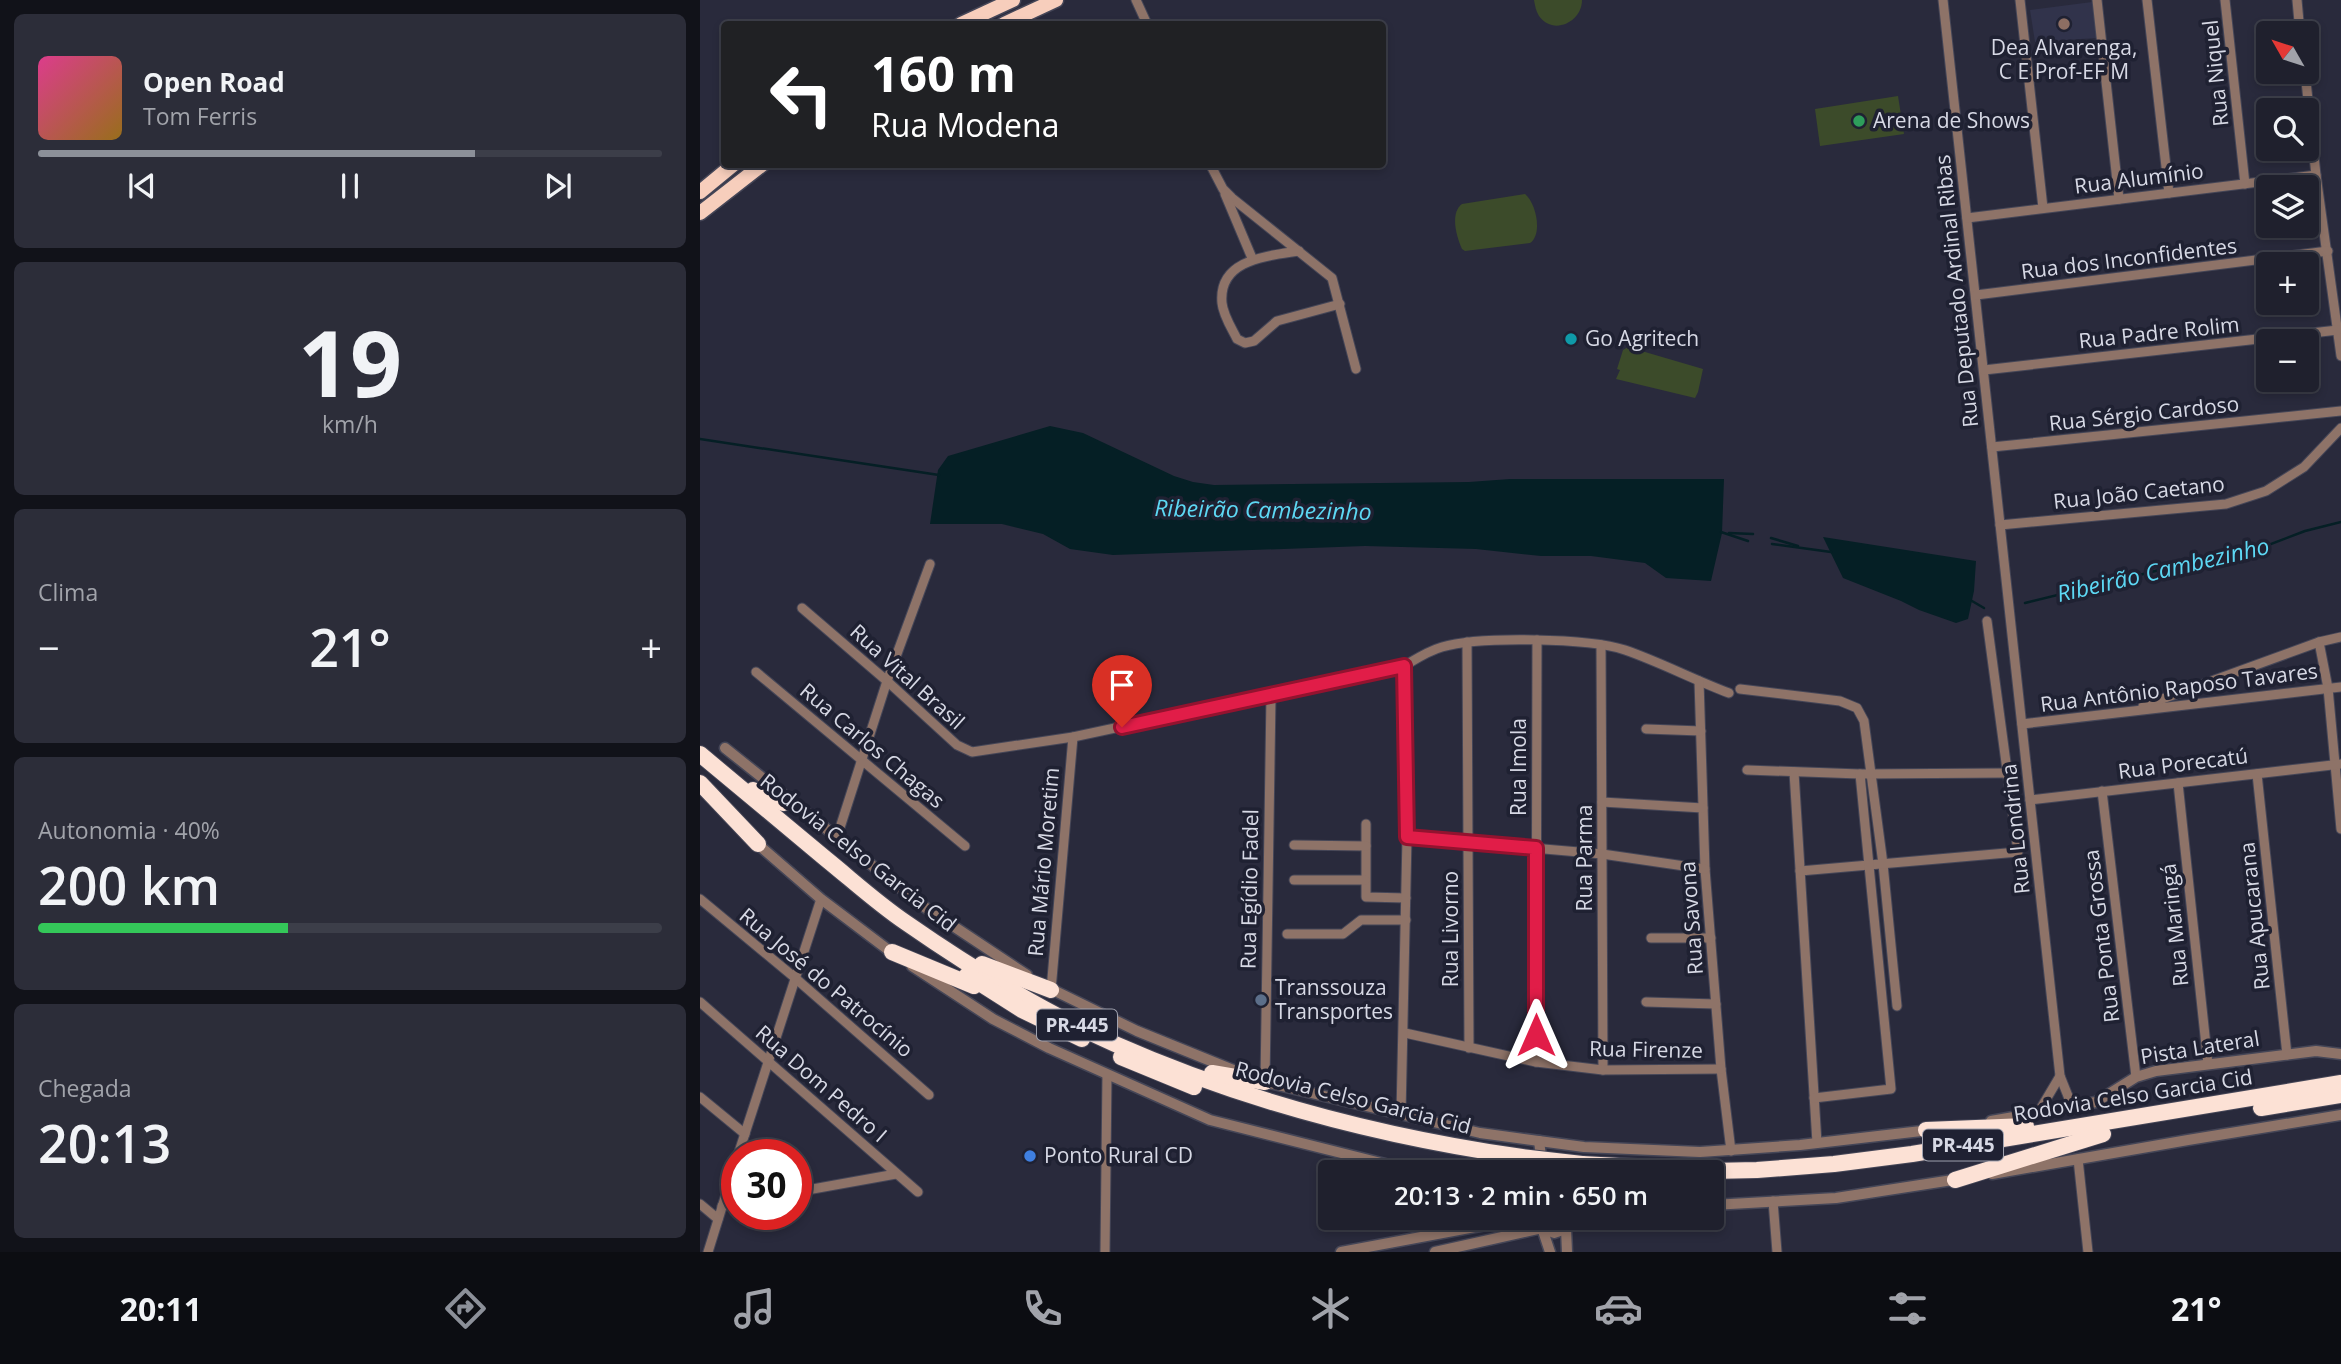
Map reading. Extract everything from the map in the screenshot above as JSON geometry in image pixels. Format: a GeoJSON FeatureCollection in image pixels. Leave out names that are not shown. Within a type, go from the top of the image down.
{"type":"FeatureCollection","features":[{"type":"Feature","properties":{"kind":"highway"},"geometry":{"type":"LineString","coordinates":[[968,21],[1013,0]]}},
{"type":"Feature","properties":{"kind":"highway"},"geometry":{"type":"LineString","coordinates":[[1010,21],[1056,0]]}},
{"type":"Feature","properties":{"kind":"highway"},"geometry":{"type":"LineString","coordinates":[[700,192],[729,168]]}},
{"type":"Feature","properties":{"kind":"highway"},"geometry":{"type":"LineString","coordinates":[[700,213],[757,168]]}},
{"type":"Feature","properties":{"kind":"highway","name":"Rodovia Celso Garcia Cid"},"geometry":{"type":"LineString","coordinates":[[700,754],[902,920],[1011,990],[1058,1016],[1162,1063],[1271,1102],[1510,1160]]}},
{"type":"Feature","properties":{"kind":"highway","name":"Rodovia Celso Garcia Cid"},"geometry":{"type":"LineString","coordinates":[[700,768],[902,932],[1022,1010],[1126,1060],[1223,1098],[1373,1140],[1466,1160]]}},
{"type":"Feature","properties":{"kind":"highway"},"geometry":{"type":"LineString","coordinates":[[700,783],[758,844]]}},
{"type":"Feature","properties":{"kind":"highway"},"geometry":{"type":"LineString","coordinates":[[736,783],[783,803],[788,801]]}},
{"type":"Feature","properties":{"kind":"highway"},"geometry":{"type":"LineString","coordinates":[[947,950],[1051,990]]}},
{"type":"Feature","properties":{"kind":"highway"},"geometry":{"type":"LineString","coordinates":[[892,952],[996,994]]}},
{"type":"Feature","properties":{"kind":"highway"},"geometry":{"type":"LineString","coordinates":[[1162,1063],[1265,1082]]}},
{"type":"Feature","properties":{"kind":"highway","name":"Rodovia Celso Garcia Cid"},"geometry":{"type":"LineString","coordinates":[[1724,1181],[1855,1172],[2341,1083]]}},
{"type":"Feature","properties":{"kind":"highway","name":"Rodovia Celso Garcia Cid"},"geometry":{"type":"LineString","coordinates":[[1724,1170],[1808,1166],[1912,1154],[2341,1095]]}},
{"type":"Feature","properties":{"kind":"highway"},"geometry":{"type":"LineString","coordinates":[[1926,1130],[2099,1129]]}},
{"type":"Feature","properties":{"kind":"highway"},"geometry":{"type":"LineString","coordinates":[[1955,1180],[2099,1129]]}},
{"type":"Feature","properties":{"kind":"street"},"geometry":{"type":"LineString","coordinates":[[1136,0],[1146,21]]}},
{"type":"Feature","properties":{"kind":"street","name":"Rua Deputado Ardinal Ribas"},"geometry":{"type":"LineString","coordinates":[[1943,0],[2006,578]]}},
{"type":"Feature","properties":{"kind":"street"},"geometry":{"type":"LineString","coordinates":[[2020,0],[2043,208]]}},
{"type":"Feature","properties":{"kind":"street"},"geometry":{"type":"LineString","coordinates":[[2097,0],[2119,199]]}},
{"type":"Feature","properties":{"kind":"street"},"geometry":{"type":"LineString","coordinates":[[2147,0],[2169,193]]}},
{"type":"Feature","properties":{"kind":"street","name":"Rua Niquel"},"geometry":{"type":"LineString","coordinates":[[2225,0],[2245,184]]}},
{"type":"Feature","properties":{"kind":"street"},"geometry":{"type":"LineString","coordinates":[[2297,0],[2299,21]]}},
{"type":"Feature","properties":{"kind":"street"},"geometry":{"type":"LineString","coordinates":[[2306,84],[2316,175]]}},
{"type":"Feature","properties":{"kind":"street"},"geometry":{"type":"LineString","coordinates":[[1212,168],[1252,258]]}},
{"type":"Feature","properties":{"kind":"street","name":"Rua Alumínio"},"geometry":{"type":"LineString","coordinates":[[1967,218],[2256,183]]}},
{"type":"Feature","properties":{"kind":"street"},"geometry":{"type":"LineString","coordinates":[[1223,190],[1332,278],[1356,369]]}},
{"type":"Feature","properties":{"kind":"street"},"geometry":{"type":"LineString","coordinates":[[2319,194],[2341,356]]}},
{"type":"Feature","properties":{"kind":"street"},"geometry":{"type":"LineString","coordinates":[[1299,251],[1252,258],[1238,267],[1229,278],[1224,288],[1222,304],[1237,339],[1245,343],[1254,341],[1277,321],[1340,304]]}},
{"type":"Feature","properties":{"kind":"street","name":"Rua dos Inconfidentes"},"geometry":{"type":"LineString","coordinates":[[1976,295],[2328,251]]}},
{"type":"Feature","properties":{"kind":"street","name":"Rua Padre Rolim"},"geometry":{"type":"LineString","coordinates":[[1983,370],[2338,330]]}},
{"type":"Feature","properties":{"kind":"street","name":"Rua Sérgio Cardoso"},"geometry":{"type":"LineString","coordinates":[[1992,447],[2341,411]]}},
{"type":"Feature","properties":{"kind":"street","name":"Rua João Caetano"},"geometry":{"type":"LineString","coordinates":[[2000,525],[2226,504],[2266,491],[2304,467],[2341,428]]}},
{"type":"Feature","properties":{"kind":"street"},"geometry":{"type":"LineString","coordinates":[[837,837],[887,681],[930,564]]}},
{"type":"Feature","properties":{"kind":"street","name":"Rua Londrina"},"geometry":{"type":"LineString","coordinates":[[2006,578],[2060,1076],[2072,1106]]}},
{"type":"Feature","properties":{"kind":"street","name":"Rua Vital Brasil"},"geometry":{"type":"LineString","coordinates":[[802,608],[957,745],[972,752],[1073,737],[1271,696],[1404,666],[1441,647],[1467,642],[1538,640],[1623,649],[1729,693]]}},
{"type":"Feature","properties":{"kind":"street"},"geometry":{"type":"LineString","coordinates":[[1800,871],[2018,852],[1987,621]]}},
{"type":"Feature","properties":{"kind":"street"},"geometry":{"type":"LineString","coordinates":[[2128,711],[2319,642],[2341,637]]}},
{"type":"Feature","properties":{"kind":"street","name":"Rua Imola"},"geometry":{"type":"LineString","coordinates":[[1536,1062],[1538,640]]}},
{"type":"Feature","properties":{"kind":"street","name":"Rua Livorno"},"geometry":{"type":"LineString","coordinates":[[1467,642],[1469,1048]]}},
{"type":"Feature","properties":{"kind":"street"},"geometry":{"type":"LineString","coordinates":[[2319,642],[2338,764],[2341,829]]}},
{"type":"Feature","properties":{"kind":"street","name":"Rua Parma"},"geometry":{"type":"LineString","coordinates":[[1601,645],[1603,1070]]}},
{"type":"Feature","properties":{"kind":"street"},"geometry":{"type":"LineString","coordinates":[[1401,1114],[1405,1033],[1407,837],[1404,666]]}},
{"type":"Feature","properties":{"kind":"street","name":"Rua Carlos Chagas"},"geometry":{"type":"LineString","coordinates":[[756,673],[965,846]]}},
{"type":"Feature","properties":{"kind":"street","name":"Rua Savona"},"geometry":{"type":"LineString","coordinates":[[1699,681],[1705,869],[1721,1069],[1731,1151]]}},
{"type":"Feature","properties":{"kind":"street","name":"Rua Antônio Raposo Tavares"},"geometry":{"type":"LineString","coordinates":[[2022,724],[2341,687]]}},
{"type":"Feature","properties":{"kind":"street"},"geometry":{"type":"LineString","coordinates":[[1740,689],[1840,701],[1857,708],[1864,721],[1883,864],[1897,1006]]}},
{"type":"Feature","properties":{"kind":"street","name":"Rua Egídio Fadel"},"geometry":{"type":"LineString","coordinates":[[1265,1082],[1271,696]]}},
{"type":"Feature","properties":{"kind":"street"},"geometry":{"type":"LineString","coordinates":[[1646,729],[1701,731]]}},
{"type":"Feature","properties":{"kind":"street","name":"Rua Mário Moretim"},"geometry":{"type":"LineString","coordinates":[[1051,990],[1073,737]]}},
{"type":"Feature","properties":{"kind":"street","name":"Pista Lateral"},"geometry":{"type":"LineString","coordinates":[[725,748],[788,801],[923,906],[1051,990],[1138,1031],[1265,1082],[1480,1133],[1562,1144],[1687,1152],[1731,1151],[1926,1130],[2038,1113],[2096,1102],[2136,1077],[2156,1071],[2316,1051],[2341,1054]]}},
{"type":"Feature","properties":{"kind":"street","name":"Rua Porecatú"},"geometry":{"type":"LineString","coordinates":[[2030,800],[2338,764]]}},
{"type":"Feature","properties":{"kind":"street"},"geometry":{"type":"LineString","coordinates":[[1747,770],[1860,774],[2007,774]]}},
{"type":"Feature","properties":{"kind":"street"},"geometry":{"type":"LineString","coordinates":[[1794,772],[1817,1143]]}},
{"type":"Feature","properties":{"kind":"street"},"geometry":{"type":"LineString","coordinates":[[1814,1098],[1891,1089],[1860,774]]}},
{"type":"Feature","properties":{"kind":"street","name":"Rua Apucarana"},"geometry":{"type":"LineString","coordinates":[[2257,774],[2287,1055]]}},
{"type":"Feature","properties":{"kind":"street","name":"Rua Maringá"},"geometry":{"type":"LineString","coordinates":[[2178,783],[2208,1064]]}},
{"type":"Feature","properties":{"kind":"street","name":"Rua Ponta Grossa"},"geometry":{"type":"LineString","coordinates":[[2102,792],[2136,1077]]}},
{"type":"Feature","properties":{"kind":"street"},"geometry":{"type":"LineString","coordinates":[[700,795],[821,899],[892,952],[993,1019],[1107,1075],[1210,1120],[1369,1160]]}},
{"type":"Feature","properties":{"kind":"street"},"geometry":{"type":"LineString","coordinates":[[1602,802],[1703,808]]}},
{"type":"Feature","properties":{"kind":"street"},"geometry":{"type":"LineString","coordinates":[[1366,824],[1366,897],[1406,898]]}},
{"type":"Feature","properties":{"kind":"street"},"geometry":{"type":"LineString","coordinates":[[1407,837],[1602,854],[1705,869]]}},
{"type":"Feature","properties":{"kind":"street"},"geometry":{"type":"LineString","coordinates":[[1294,845],[1366,846]]}},
{"type":"Feature","properties":{"kind":"street"},"geometry":{"type":"LineString","coordinates":[[1294,880],[1365,880]]}},
{"type":"Feature","properties":{"kind":"street"},"geometry":{"type":"LineString","coordinates":[[744,1139],[821,899]]}},
{"type":"Feature","properties":{"kind":"street","name":"Rua José do Patrocínio"},"geometry":{"type":"LineString","coordinates":[[700,900],[794,977],[929,1095]]}},
{"type":"Feature","properties":{"kind":"street"},"geometry":{"type":"LineString","coordinates":[[1287,934],[1343,934],[1361,920],[1406,920]]}},
{"type":"Feature","properties":{"kind":"street"},"geometry":{"type":"LineString","coordinates":[[1651,938],[1711,938]]}},
{"type":"Feature","properties":{"kind":"street","name":"Rua Dom Pedro I"},"geometry":{"type":"LineString","coordinates":[[700,1002],[918,1192]]}},
{"type":"Feature","properties":{"kind":"street"},"geometry":{"type":"LineString","coordinates":[[1646,1002],[1716,1004]]}},
{"type":"Feature","properties":{"kind":"street","name":"Rua Firenze"},"geometry":{"type":"LineString","coordinates":[[1405,1033],[1536,1062],[1603,1070],[1721,1069]]}},
{"type":"Feature","properties":{"kind":"street"},"geometry":{"type":"LineString","coordinates":[[1105,1252],[1107,1075]]}},
{"type":"Feature","properties":{"kind":"street"},"geometry":{"type":"LineString","coordinates":[[2038,1113],[2060,1076]]}},
{"type":"Feature","properties":{"kind":"street"},"geometry":{"type":"LineString","coordinates":[[700,1097],[745,1135]]}},
{"type":"Feature","properties":{"kind":"street"},"geometry":{"type":"LineString","coordinates":[[1724,1204],[1836,1198],[2341,1115]]}},
{"type":"Feature","properties":{"kind":"street"},"geometry":{"type":"LineString","coordinates":[[1539,1141],[1541,1160]]}},
{"type":"Feature","properties":{"kind":"street"},"geometry":{"type":"LineString","coordinates":[[1561,1160],[1562,1144]]}},
{"type":"Feature","properties":{"kind":"street"},"geometry":{"type":"LineString","coordinates":[[2078,1159],[2088,1252]]}},
{"type":"Feature","properties":{"kind":"street"},"geometry":{"type":"LineString","coordinates":[[812,1189],[896,1174]]}},
{"type":"Feature","properties":{"kind":"street"},"geometry":{"type":"LineString","coordinates":[[1773,1201],[1777,1252]]}},
{"type":"Feature","properties":{"kind":"street"},"geometry":{"type":"LineString","coordinates":[[700,1204],[718,1219]]}},
{"type":"Feature","properties":{"kind":"street"},"geometry":{"type":"LineString","coordinates":[[708,1252],[721,1209]]}},
{"type":"Feature","properties":{"kind":"street"},"geometry":{"type":"LineString","coordinates":[[1341,1252],[1459,1230]]}},
{"type":"Feature","properties":{"kind":"street"},"geometry":{"type":"LineString","coordinates":[[1435,1252],[1515,1230]]}},
{"type":"Feature","properties":{"kind":"street"},"geometry":{"type":"LineString","coordinates":[[1542,1230],[1550,1252]]}},
{"type":"Feature","properties":{"kind":"street"},"geometry":{"type":"LineString","coordinates":[[1567,1252],[1569,1230]]}},
{"type":"Feature","properties":{"kind":"shaded area","name":"Dea Alvarenga, C E Prof-EF M"},"geometry":{"type":"Polygon","coordinates":[[[2092,2],[2097,38],[2035,42],[2030,10],[2092,2]]]}},
{"type":"Feature","properties":{"kind":"green space"},"geometry":{"type":"Polygon","coordinates":[[[1534,0],[1582,0],[1577,15],[1559,26],[1545,22],[1539,16],[1534,0]]]}},
{"type":"Feature","properties":{"kind":"green space","name":"Arena de Shows"},"geometry":{"type":"Polygon","coordinates":[[[1898,96],[1904,134],[1820,146],[1815,109],[1898,96]]]}},
{"type":"Feature","properties":{"kind":"green space"},"geometry":{"type":"Polygon","coordinates":[[[1525,194],[1532,204],[1537,226],[1534,239],[1530,243],[1465,251],[1462,249],[1455,219],[1462,204],[1525,194]]]}},
{"type":"Feature","properties":{"kind":"green space"},"geometry":{"type":"Polygon","coordinates":[[[1628,347],[1703,369],[1695,398],[1616,379],[1623,350],[1628,347]]]}},
{"type":"Feature","properties":{"kind":"water"},"geometry":{"type":"Polygon","coordinates":[[[1050,426],[1083,433],[1174,476],[1214,485],[1469,482],[1510,479],[1724,479],[1722,533],[1711,581],[1666,578],[1645,563],[1591,556],[1541,556],[1476,549],[1365,546],[1113,555],[1070,549],[1043,534],[1002,524],[930,524],[938,470],[948,456],[1050,426]]]}},
{"type":"Feature","properties":{"kind":"water"},"geometry":{"type":"Polygon","coordinates":[[[1823,537],[1976,561],[1974,591],[1968,619],[1956,623],[1843,578],[1823,537]]]}},
{"type":"Feature","properties":{"kind":"waterway","name":"Ribeirão Cambezinho"},"geometry":{"type":"LineString","coordinates":[[700,439],[939,475]]}},
{"type":"Feature","properties":{"kind":"waterway","name":"Ribeirão Cambezinho"},"geometry":{"type":"LineString","coordinates":[[2025,603],[2184,564],[2237,557],[2305,531],[2341,522]]}},
{"type":"Feature","properties":{"kind":"waterway","name":"Ribeirão Cambezinho"},"geometry":{"type":"LineString","coordinates":[[1721,532],[1748,541]]}},
{"type":"Feature","properties":{"kind":"waterway"},"geometry":{"type":"LineString","coordinates":[[1729,533],[1753,534]]}},
{"type":"Feature","properties":{"kind":"waterway","name":"Ribeirão Cambezinho"},"geometry":{"type":"LineString","coordinates":[[1771,538],[1798,546]]}},
{"type":"Feature","properties":{"kind":"waterway","name":"Ribeirão Cambezinho"},"geometry":{"type":"LineString","coordinates":[[1772,544],[1831,552]]}},
{"type":"Feature","properties":{"kind":"waterway","name":"Ribeirão Cambezinho"},"geometry":{"type":"LineString","coordinates":[[1972,601],[1984,608]]}},
{"type":"Feature","properties":{"kind":"place","name":"Dea Alvarenga, C E Prof-EF M"},"geometry":{"type":"Point","coordinates":[2064,24]}},
{"type":"Feature","properties":{"kind":"place","name":"Arena de Shows"},"geometry":{"type":"Point","coordinates":[1859,121]}},
{"type":"Feature","properties":{"kind":"place","name":"Go Agritech"},"geometry":{"type":"Point","coordinates":[1571,339]}},
{"type":"Feature","properties":{"kind":"place","name":"Transsouza Transportes"},"geometry":{"type":"Point","coordinates":[1261,1000]}},
{"type":"Feature","properties":{"kind":"place","name":"Ponto Rural CD"},"geometry":{"type":"Point","coordinates":[1030,1156]}},
{"type":"Feature","properties":{"kind":"route"},"geometry":{"type":"LineString","coordinates":[[1122,727],[1404,666],[1407,837],[1536,848],[1536,1035]]}}]}
